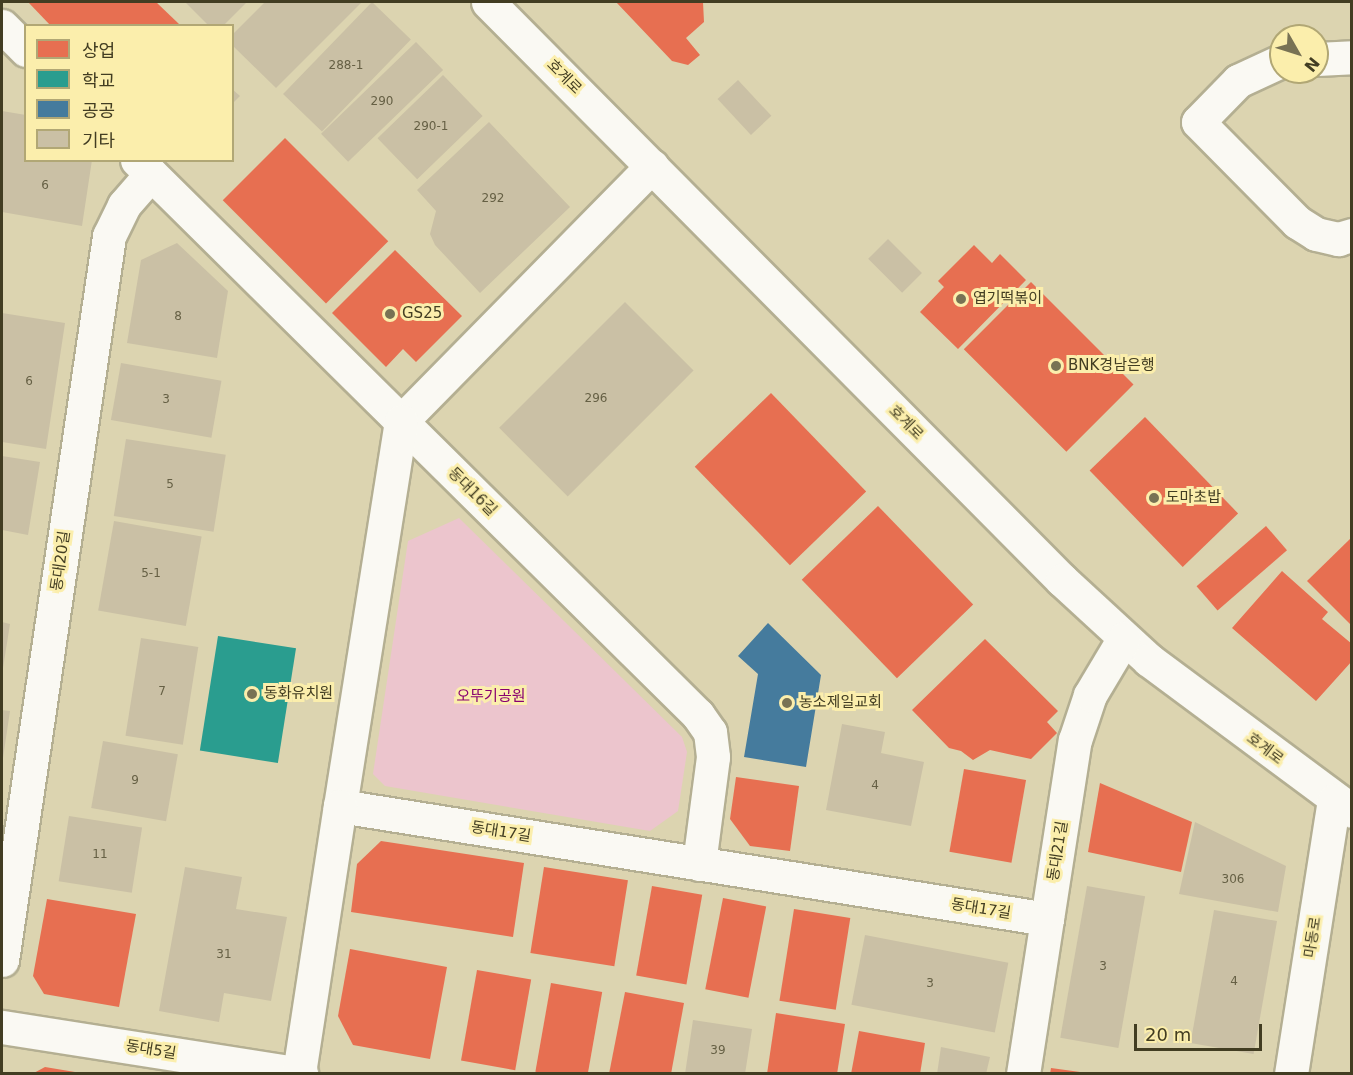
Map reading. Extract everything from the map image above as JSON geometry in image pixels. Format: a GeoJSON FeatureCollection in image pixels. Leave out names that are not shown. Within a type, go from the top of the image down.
{"type":"FeatureCollection","features":[{"type":"Feature","properties":{"kind":"street","name":"호계로"},"geometry":{"type":"LineString","coordinates":[[488,2],[1062,580],[1124,638],[1343,806]]}},
{"type":"Feature","properties":{"kind":"street"},"geometry":{"type":"LineString","coordinates":[[2,26],[24,48]]}},
{"type":"Feature","properties":{"kind":"street"},"geometry":{"type":"LineString","coordinates":[[1329,58],[1352,57]]}},
{"type":"Feature","properties":{"kind":"street"},"geometry":{"type":"LineString","coordinates":[[1269,67],[1238,81],[1198,122],[1297,222],[1316,234],[1338,239],[1352,235]]}},
{"type":"Feature","properties":{"kind":"street"},"geometry":{"type":"LineString","coordinates":[[300,1073],[401,421],[652,166]]}},
{"type":"Feature","properties":{"kind":"street","name":"동대16길"},"geometry":{"type":"LineString","coordinates":[[144,167],[698,715],[710,732],[713,756],[699,864]]}},
{"type":"Feature","properties":{"kind":"street","name":"동대20길"},"geometry":{"type":"LineString","coordinates":[[2,960],[109,236],[144,167]]}},
{"type":"Feature","properties":{"kind":"street","name":"동대21길"},"geometry":{"type":"LineString","coordinates":[[1023,1074],[1075,740],[1090,695],[1124,638]]}},
{"type":"Feature","properties":{"kind":"street","name":"동대17길"},"geometry":{"type":"LineString","coordinates":[[340,806],[1047,919]]}},
{"type":"Feature","properties":{"kind":"street","name":"마동로"},"geometry":{"type":"LineString","coordinates":[[1292,1074],[1343,806]]}},
{"type":"Feature","properties":{"kind":"street","name":"동대5길"},"geometry":{"type":"LineString","coordinates":[[2,1027],[300,1073]]}},
{"type":"Feature","properties":{"kind":"green space","name":"오뚜기공원"},"geometry":{"type":"Polygon","coordinates":[[[459,518],[682,737],[687,752],[678,811],[650,831],[385,786],[373,774],[408,541],[459,518]]]}},
{"type":"Feature","properties":{"kind":"building: 상업"},"geometry":{"type":"Polygon","coordinates":[[[28,2],[156,2],[179,24],[49,24],[28,2]]]}},
{"type":"Feature","properties":{"kind":"building: 상업"},"geometry":{"type":"Polygon","coordinates":[[[616,2],[703,2],[704,22],[686,38],[700,55],[688,65],[672,61],[616,2]]]}},
{"type":"Feature","properties":{"kind":"building: 상업"},"geometry":{"type":"Polygon","coordinates":[[[285,138],[388,241],[326,303],[223,200],[285,138]]]}},
{"type":"Feature","properties":{"kind":"building: 상업"},"geometry":{"type":"Polygon","coordinates":[[[974,245],[992,263],[1000,254],[1026,280],[958,349],[920,312],[944,287],[938,281],[974,245]]]}},
{"type":"Feature","properties":{"kind":"building: 상업"},"geometry":{"type":"Polygon","coordinates":[[[395,250],[462,316],[416,362],[403,349],[386,367],[332,313],[395,250]]]}},
{"type":"Feature","properties":{"kind":"building: 상업"},"geometry":{"type":"Polygon","coordinates":[[[1031,282],[1134,385],[1066,452],[964,349],[1031,282]]]}},
{"type":"Feature","properties":{"kind":"building: 상업"},"geometry":{"type":"Polygon","coordinates":[[[771,393],[866,492],[790,565],[695,467],[771,393]]]}},
{"type":"Feature","properties":{"kind":"building: 상업"},"geometry":{"type":"Polygon","coordinates":[[[1145,417],[1238,513],[1183,567],[1090,470],[1145,417]]]}},
{"type":"Feature","properties":{"kind":"building: 상업"},"geometry":{"type":"Polygon","coordinates":[[[878,506],[973,605],[897,678],[802,580],[878,506]]]}},
{"type":"Feature","properties":{"kind":"building: 상업"},"geometry":{"type":"Polygon","coordinates":[[[1266,526],[1287,550],[1218,611],[1197,586],[1266,526]]]}},
{"type":"Feature","properties":{"kind":"building: 상업"},"geometry":{"type":"Polygon","coordinates":[[[1352,537],[1352,626],[1307,581],[1352,537]]]}},
{"type":"Feature","properties":{"kind":"building: 상업"},"geometry":{"type":"Polygon","coordinates":[[[1282,571],[1328,612],[1322,619],[1352,644],[1352,661],[1316,701],[1232,628],[1282,571]]]}},
{"type":"Feature","properties":{"kind":"building: 상업"},"geometry":{"type":"Polygon","coordinates":[[[985,639],[1058,711],[1047,722],[1057,733],[1031,759],[990,750],[973,760],[961,751],[949,748],[912,710],[985,639]]]}},
{"type":"Feature","properties":{"kind":"building: 상업"},"geometry":{"type":"Polygon","coordinates":[[[964,769],[1026,780],[1011,863],[949,852],[964,769]]]}},
{"type":"Feature","properties":{"kind":"building: 상업"},"geometry":{"type":"Polygon","coordinates":[[[736,777],[799,786],[790,851],[750,846],[730,819],[736,777]]]}},
{"type":"Feature","properties":{"kind":"building: 상업"},"geometry":{"type":"Polygon","coordinates":[[[1100,783],[1192,822],[1181,872],[1088,852],[1100,783]]]}},
{"type":"Feature","properties":{"kind":"building: 상업"},"geometry":{"type":"Polygon","coordinates":[[[381,841],[524,863],[513,937],[351,912],[357,864],[381,841]]]}},
{"type":"Feature","properties":{"kind":"building: 상업"},"geometry":{"type":"Polygon","coordinates":[[[544,867],[628,880],[614,966],[530,953],[544,867]]]}},
{"type":"Feature","properties":{"kind":"building: 상업"},"geometry":{"type":"Polygon","coordinates":[[[652,886],[702,895],[686,984],[636,976],[652,886]]]}},
{"type":"Feature","properties":{"kind":"building: 상업"},"geometry":{"type":"Polygon","coordinates":[[[723,898],[766,906],[748,998],[705,989],[723,898]]]}},
{"type":"Feature","properties":{"kind":"building: 상업"},"geometry":{"type":"Polygon","coordinates":[[[47,899],[136,914],[119,1007],[44,994],[33,976],[47,899]]]}},
{"type":"Feature","properties":{"kind":"building: 상업"},"geometry":{"type":"Polygon","coordinates":[[[794,909],[850,918],[836,1010],[779,1001],[794,909]]]}},
{"type":"Feature","properties":{"kind":"building: 상업"},"geometry":{"type":"Polygon","coordinates":[[[350,949],[447,967],[430,1059],[353,1045],[338,1016],[350,949]]]}},
{"type":"Feature","properties":{"kind":"building: 상업"},"geometry":{"type":"Polygon","coordinates":[[[477,970],[531,980],[515,1070],[461,1061],[477,970]]]}},
{"type":"Feature","properties":{"kind":"building: 상업"},"geometry":{"type":"Polygon","coordinates":[[[551,983],[602,992],[588,1074],[535,1072],[551,983]]]}},
{"type":"Feature","properties":{"kind":"building: 상업"},"geometry":{"type":"Polygon","coordinates":[[[625,992],[684,1003],[671,1074],[609,1074],[625,992]]]}},
{"type":"Feature","properties":{"kind":"building: 상업"},"geometry":{"type":"Polygon","coordinates":[[[776,1013],[845,1024],[837,1074],[767,1074],[776,1013]]]}},
{"type":"Feature","properties":{"kind":"building: 상업"},"geometry":{"type":"Polygon","coordinates":[[[859,1031],[925,1043],[920,1074],[851,1074],[859,1031]]]}},
{"type":"Feature","properties":{"kind":"building: 상업"},"geometry":{"type":"Polygon","coordinates":[[[45,1067],[75,1072],[75,1074],[32,1074],[45,1067]]]}},
{"type":"Feature","properties":{"kind":"building: 상업"},"geometry":{"type":"Polygon","coordinates":[[[1051,1068],[1080,1072],[1080,1074],[1050,1074],[1051,1068]]]}},
{"type":"Feature","properties":{"kind":"building: 학교"},"geometry":{"type":"Polygon","coordinates":[[[218,636],[296,648],[278,763],[200,751],[218,636]]]}},
{"type":"Feature","properties":{"kind":"building: 공공"},"geometry":{"type":"Polygon","coordinates":[[[768,623],[821,675],[806,767],[744,757],[758,674],[738,656],[768,623]]]}},
{"type":"Feature","properties":{"kind":"building: 기타"},"geometry":{"type":"Polygon","coordinates":[[[185,2],[247,2],[225,24],[207,24],[185,2]]]}},
{"type":"Feature","properties":{"kind":"building: 기타"},"geometry":{"type":"Polygon","coordinates":[[[265,2],[362,2],[276,88],[234,47],[234,33],[265,2]]]}},
{"type":"Feature","properties":{"kind":"building: 기타"},"geometry":{"type":"Polygon","coordinates":[[[372,2],[411,40],[322,132],[283,94],[372,2]]]}},
{"type":"Feature","properties":{"kind":"building: 기타"},"geometry":{"type":"Polygon","coordinates":[[[416,42],[443,70],[348,162],[321,134],[416,42]]]}},
{"type":"Feature","properties":{"kind":"building: 기타"},"geometry":{"type":"Polygon","coordinates":[[[443,75],[483,116],[417,179],[378,138],[443,75]]]}},
{"type":"Feature","properties":{"kind":"building: 기타"},"geometry":{"type":"Polygon","coordinates":[[[738,80],[771,116],[751,135],[718,99],[738,80]]]}},
{"type":"Feature","properties":{"kind":"building: 기타"},"geometry":{"type":"Polygon","coordinates":[[[234,91],[240,96],[234,102],[234,91]]]}},
{"type":"Feature","properties":{"kind":"building: 기타"},"geometry":{"type":"Polygon","coordinates":[[[2,111],[24,115],[24,162],[92,162],[82,226],[2,212],[2,111]]]}},
{"type":"Feature","properties":{"kind":"building: 기타"},"geometry":{"type":"Polygon","coordinates":[[[489,122],[570,207],[480,293],[435,245],[430,234],[436,211],[417,190],[489,122]]]}},
{"type":"Feature","properties":{"kind":"building: 기타"},"geometry":{"type":"Polygon","coordinates":[[[888,239],[922,273],[902,293],[868,259],[888,239]]]}},
{"type":"Feature","properties":{"kind":"building: 기타"},"geometry":{"type":"Polygon","coordinates":[[[177,243],[228,291],[217,358],[127,343],[141,260],[177,243]]]}},
{"type":"Feature","properties":{"kind":"building: 기타"},"geometry":{"type":"Polygon","coordinates":[[[625,302],[694,371],[568,496],[499,428],[625,302]]]}},
{"type":"Feature","properties":{"kind":"building: 기타"},"geometry":{"type":"Polygon","coordinates":[[[2,313],[65,323],[46,449],[2,442],[2,313]]]}},
{"type":"Feature","properties":{"kind":"building: 기타"},"geometry":{"type":"Polygon","coordinates":[[[121,363],[221,381],[211,438],[111,420],[121,363]]]}},
{"type":"Feature","properties":{"kind":"building: 기타"},"geometry":{"type":"Polygon","coordinates":[[[126,439],[226,455],[214,532],[114,516],[126,439]]]}},
{"type":"Feature","properties":{"kind":"building: 기타"},"geometry":{"type":"Polygon","coordinates":[[[2,456],[40,462],[28,535],[2,530],[2,456]]]}},
{"type":"Feature","properties":{"kind":"building: 기타"},"geometry":{"type":"Polygon","coordinates":[[[114,521],[202,536],[186,626],[98,611],[114,521]]]}},
{"type":"Feature","properties":{"kind":"building: 기타"},"geometry":{"type":"Polygon","coordinates":[[[2,622],[10,624],[3,668],[2,668],[2,622]]]}},
{"type":"Feature","properties":{"kind":"building: 기타"},"geometry":{"type":"Polygon","coordinates":[[[141,638],[198,647],[183,745],[126,736],[141,638]]]}},
{"type":"Feature","properties":{"kind":"building: 기타"},"geometry":{"type":"Polygon","coordinates":[[[2,710],[10,711],[3,758],[2,758],[2,710]]]}},
{"type":"Feature","properties":{"kind":"building: 기타"},"geometry":{"type":"Polygon","coordinates":[[[842,724],[885,732],[881,753],[924,762],[911,826],[826,810],[842,724]]]}},
{"type":"Feature","properties":{"kind":"building: 기타"},"geometry":{"type":"Polygon","coordinates":[[[103,741],[178,754],[166,821],[91,808],[103,741]]]}},
{"type":"Feature","properties":{"kind":"building: 기타"},"geometry":{"type":"Polygon","coordinates":[[[69,816],[142,828],[132,893],[59,881],[69,816]]]}},
{"type":"Feature","properties":{"kind":"building: 기타"},"geometry":{"type":"Polygon","coordinates":[[[1195,822],[1286,866],[1278,912],[1179,894],[1195,822]]]}},
{"type":"Feature","properties":{"kind":"building: 기타"},"geometry":{"type":"Polygon","coordinates":[[[185,867],[242,877],[236,909],[287,917],[271,1001],[224,993],[219,1022],[159,1011],[185,867]]]}},
{"type":"Feature","properties":{"kind":"building: 기타"},"geometry":{"type":"Polygon","coordinates":[[[1087,886],[1145,896],[1118,1048],[1060,1038],[1087,886]]]}},
{"type":"Feature","properties":{"kind":"building: 기타"},"geometry":{"type":"Polygon","coordinates":[[[1214,910],[1277,921],[1254,1054],[1191,1043],[1214,910]]]}},
{"type":"Feature","properties":{"kind":"building: 기타"},"geometry":{"type":"Polygon","coordinates":[[[865,935],[1008,963],[995,1033],[851,1005],[865,935]]]}},
{"type":"Feature","properties":{"kind":"building: 기타"},"geometry":{"type":"Polygon","coordinates":[[[693,1020],[752,1029],[745,1074],[685,1074],[693,1020]]]}},
{"type":"Feature","properties":{"kind":"building: 기타"},"geometry":{"type":"Polygon","coordinates":[[[941,1047],[990,1057],[986,1074],[937,1074],[941,1047]]]}},
{"type":"Feature","properties":{"kind":"place","name":"엽기떡볶이"},"geometry":{"type":"Point","coordinates":[961,299]}},
{"type":"Feature","properties":{"kind":"place","name":"GS25"},"geometry":{"type":"Point","coordinates":[390,314]}},
{"type":"Feature","properties":{"kind":"place","name":"BNK경남은행"},"geometry":{"type":"Point","coordinates":[1056,366]}},
{"type":"Feature","properties":{"kind":"place","name":"도마초밥"},"geometry":{"type":"Point","coordinates":[1154,498]}},
{"type":"Feature","properties":{"kind":"place","name":"동화유치원"},"geometry":{"type":"Point","coordinates":[252,694]}},
{"type":"Feature","properties":{"kind":"place","name":"농소제일교회"},"geometry":{"type":"Point","coordinates":[787,703]}}]}
